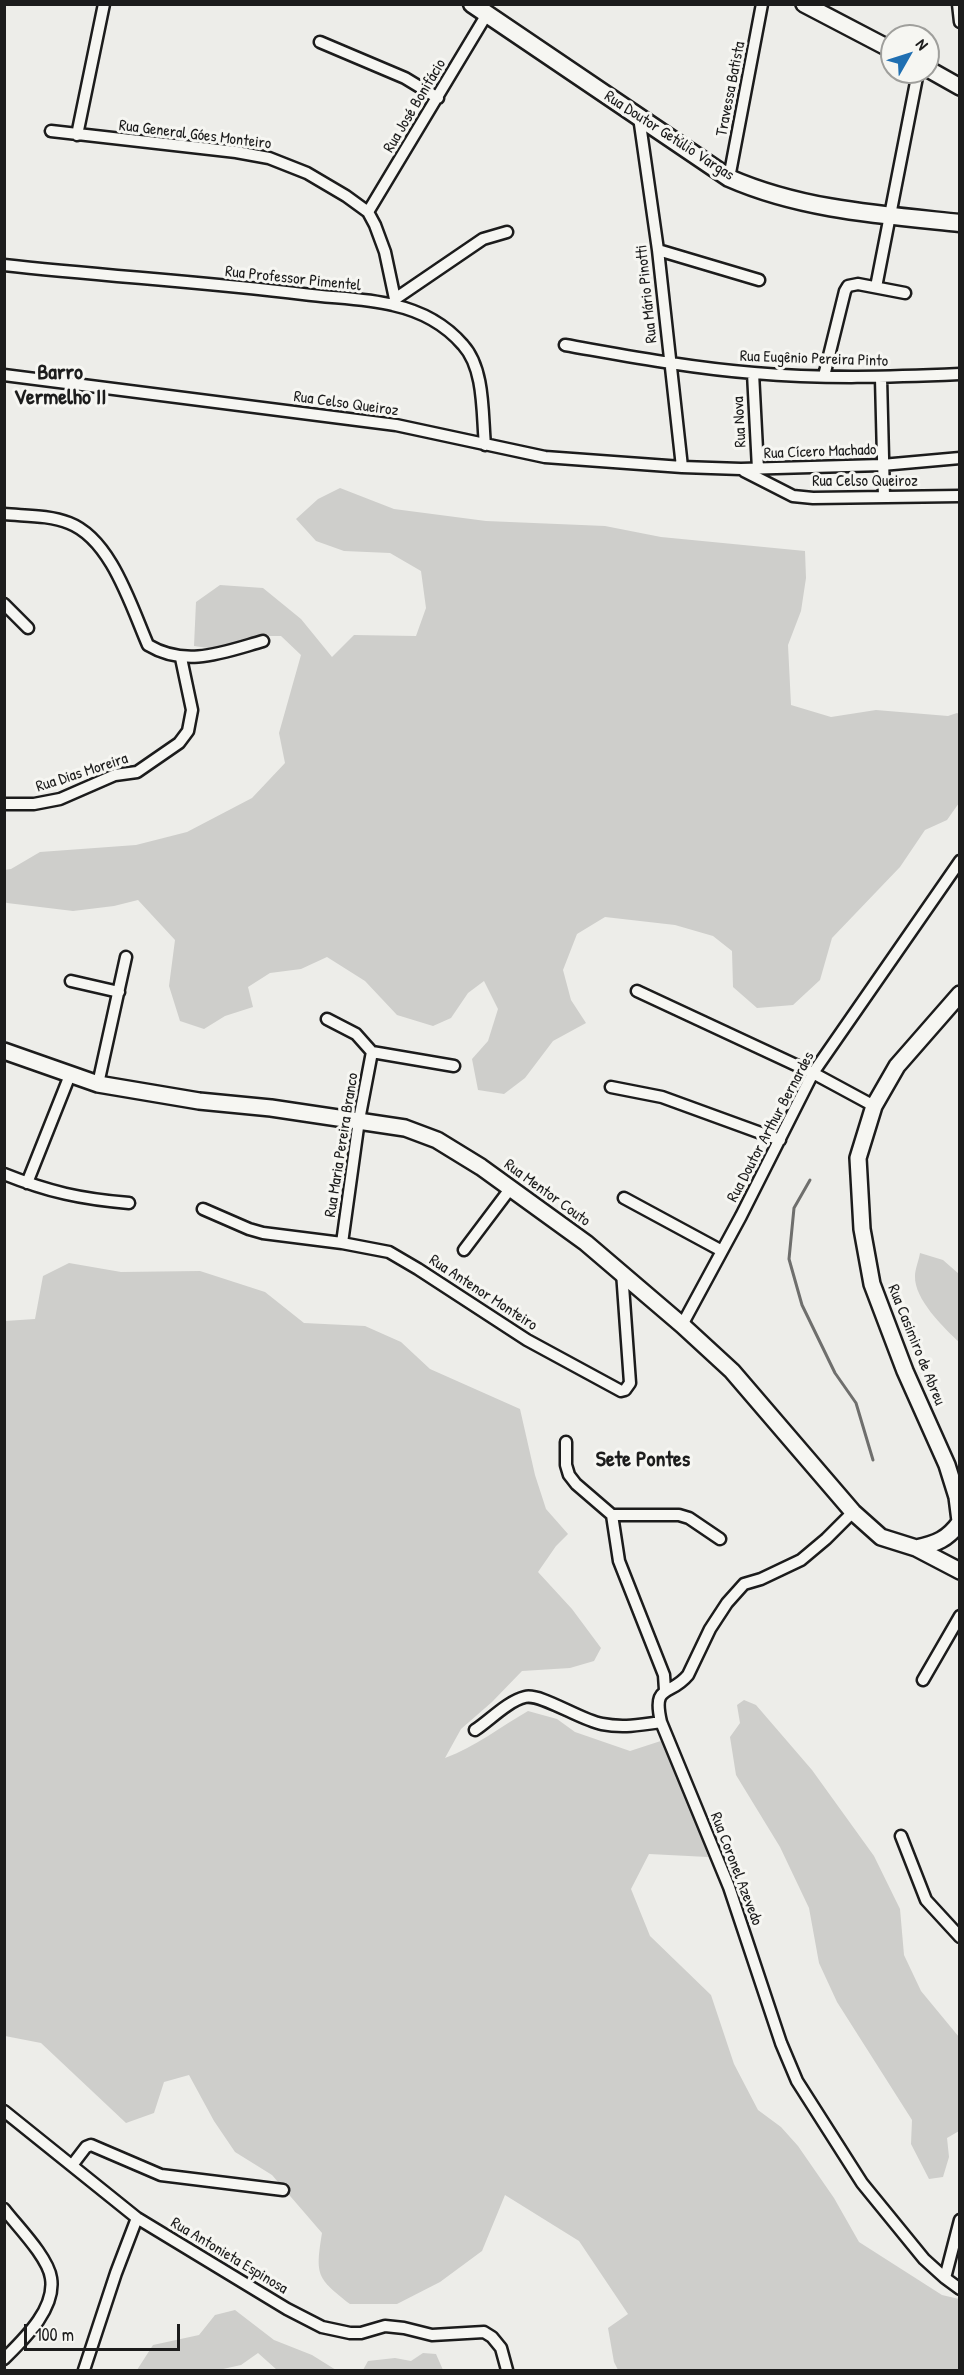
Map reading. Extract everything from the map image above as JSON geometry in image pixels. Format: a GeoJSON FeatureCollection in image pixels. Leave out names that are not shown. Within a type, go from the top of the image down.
{"type":"FeatureCollection","features":[{"type":"Feature","properties":{"kind":"main road","name":"Rua Doutor Getúlio Vargas"},"geometry":{"type":"LineString","coordinates":[[472,4],[729,178],[756,190],[834,209],[960,223]]}},
{"type":"Feature","properties":{"kind":"street"},"geometry":{"type":"LineString","coordinates":[[77,135],[104,4]]}},
{"type":"Feature","properties":{"kind":"street","name":"Travessa Batista"},"geometry":{"type":"LineString","coordinates":[[729,178],[762,4]]}},
{"type":"Feature","properties":{"kind":"street"},"geometry":{"type":"LineString","coordinates":[[804,4],[880,44]]}},
{"type":"Feature","properties":{"kind":"street"},"geometry":{"type":"LineString","coordinates":[[958,4],[960,22]]}},
{"type":"Feature","properties":{"kind":"street","name":"Rua José Bonifácio"},"geometry":{"type":"LineString","coordinates":[[368,212],[487,14]]}},
{"type":"Feature","properties":{"kind":"street"},"geometry":{"type":"LineString","coordinates":[[320,42],[405,78],[438,98]]}},
{"type":"Feature","properties":{"kind":"street"},"geometry":{"type":"LineString","coordinates":[[940,76],[960,87]]}},
{"type":"Feature","properties":{"kind":"street"},"geometry":{"type":"LineString","coordinates":[[876,287],[916,84]]}},
{"type":"Feature","properties":{"kind":"street","name":"Rua Mário Pinotti"},"geometry":{"type":"LineString","coordinates":[[639,117],[658,250],[682,467]]}},
{"type":"Feature","properties":{"kind":"street","name":"Rua General Góes Monteiro"},"geometry":{"type":"LineString","coordinates":[[51,131],[268,158],[287,163],[308,173],[368,212]]}},
{"type":"Feature","properties":{"kind":"street"},"geometry":{"type":"LineString","coordinates":[[368,212],[385,252],[394,302],[483,239],[507,232]]}},
{"type":"Feature","properties":{"kind":"street"},"geometry":{"type":"LineString","coordinates":[[658,250],[759,280]]}},
{"type":"Feature","properties":{"kind":"street","name":"Rua Professor Pimentel"},"geometry":{"type":"LineString","coordinates":[[4,265],[98,276],[394,302],[437,321],[465,346],[474,364],[479,385],[485,446]]}},
{"type":"Feature","properties":{"kind":"street"},"geometry":{"type":"LineString","coordinates":[[824,376],[846,288],[852,284],[905,293]]}},
{"type":"Feature","properties":{"kind":"street","name":"Rua Eugênio Pereira Pinto"},"geometry":{"type":"LineString","coordinates":[[565,345],[669,363],[753,373],[880,378],[960,374]]}},
{"type":"Feature","properties":{"kind":"street","name":"Rua Nova"},"geometry":{"type":"LineString","coordinates":[[753,373],[758,469]]}},
{"type":"Feature","properties":{"kind":"street","name":"Rua Celso Queiroz"},"geometry":{"type":"LineString","coordinates":[[4,375],[396,425],[545,458],[682,467]]}},
{"type":"Feature","properties":{"kind":"street"},"geometry":{"type":"LineString","coordinates":[[880,378],[884,497]]}},
{"type":"Feature","properties":{"kind":"street","name":"Rua Cícero Machado"},"geometry":{"type":"LineString","coordinates":[[682,467],[758,469],[882,465],[960,458]]}},
{"type":"Feature","properties":{"kind":"street","name":"Rua Celso Queiroz"},"geometry":{"type":"LineString","coordinates":[[741,469],[793,496],[813,498],[960,496]]}},
{"type":"Feature","properties":{"kind":"street"},"geometry":{"type":"LineString","coordinates":[[4,514],[69,522],[84,531],[100,547],[112,565],[148,645],[181,658],[224,652],[263,641]]}},
{"type":"Feature","properties":{"kind":"street"},"geometry":{"type":"LineString","coordinates":[[4,604],[28,628]]}},
{"type":"Feature","properties":{"kind":"street","name":"Rua Dias Moreira"},"geometry":{"type":"LineString","coordinates":[[4,804],[34,804],[60,799],[115,774],[136,772],[179,743],[188,731],[192,710],[181,658]]}},
{"type":"Feature","properties":{"kind":"street","name":"Rua Doutor Arthur Bernardes"},"geometry":{"type":"LineString","coordinates":[[682,1325],[813,1073],[960,861]]}},
{"type":"Feature","properties":{"kind":"street"},"geometry":{"type":"LineString","coordinates":[[99,1084],[126,957]]}},
{"type":"Feature","properties":{"kind":"street"},"geometry":{"type":"LineString","coordinates":[[71,981],[118,992]]}},
{"type":"Feature","properties":{"kind":"street"},"geometry":{"type":"LineString","coordinates":[[637,991],[813,1073],[874,1106]]}},
{"type":"Feature","properties":{"kind":"street","name":"Rua Casimiro de Abreu"},"geometry":{"type":"LineString","coordinates":[[960,994],[899,1063],[874,1106],[858,1158],[861,1229],[872,1284],[905,1371],[946,1465],[957,1497],[960,1521]]}},
{"type":"Feature","properties":{"kind":"street"},"geometry":{"type":"LineString","coordinates":[[327,1019],[356,1034],[372,1052],[454,1066]]}},
{"type":"Feature","properties":{"kind":"street","name":"Rua Mentor Couto"},"geometry":{"type":"LineString","coordinates":[[4,1051],[99,1084],[199,1101],[359,1120],[405,1128],[437,1140],[464,1155],[586,1243],[682,1325],[732,1371],[853,1512],[881,1537],[916,1548],[960,1571]]}},
{"type":"Feature","properties":{"kind":"street","name":"Rua Maria Pereira Branco"},"geometry":{"type":"LineString","coordinates":[[342,1243],[359,1120],[372,1052]]}},
{"type":"Feature","properties":{"kind":"street"},"geometry":{"type":"LineString","coordinates":[[27,1183],[70,1075]]}},
{"type":"Feature","properties":{"kind":"street"},"geometry":{"type":"LineString","coordinates":[[611,1087],[662,1097],[780,1140]]}},
{"type":"Feature","properties":{"kind":"street"},"geometry":{"type":"LineString","coordinates":[[4,1174],[82,1199],[129,1203]]}},
{"type":"Feature","properties":{"kind":"street"},"geometry":{"type":"LineString","coordinates":[[464,1250],[510,1189]]}},
{"type":"Feature","properties":{"kind":"street"},"geometry":{"type":"LineString","coordinates":[[624,1198],[722,1251]]}},
{"type":"Feature","properties":{"kind":"street","name":"Rua Antenor Monteiro"},"geometry":{"type":"LineString","coordinates":[[203,1209],[263,1233],[342,1243],[389,1252],[527,1340],[621,1391],[625,1390],[630,1383],[622,1272]]}},
{"type":"Feature","properties":{"kind":"street"},"geometry":{"type":"LineString","coordinates":[[566,1442],[566,1464],[569,1474],[576,1484],[612,1515],[619,1561],[664,1675],[665,1690],[683,1681],[688,1675],[710,1629],[727,1603],[744,1584],[761,1579],[801,1560],[853,1512]]}},
{"type":"Feature","properties":{"kind":"street"},"geometry":{"type":"LineString","coordinates":[[612,1515],[679,1515],[689,1518],[720,1539]]}},
{"type":"Feature","properties":{"kind":"street"},"geometry":{"type":"LineString","coordinates":[[916,1548],[943,1540],[952,1533],[960,1521]]}},
{"type":"Feature","properties":{"kind":"street"},"geometry":{"type":"LineString","coordinates":[[923,1680],[960,1616]]}},
{"type":"Feature","properties":{"kind":"street","name":"Rua Coronel Azevedo"},"geometry":{"type":"LineString","coordinates":[[665,1690],[658,1700],[661,1722],[729,1887],[781,2043],[797,2081],[862,2183],[924,2259],[960,2289]]}},
{"type":"Feature","properties":{"kind":"street"},"geometry":{"type":"LineString","coordinates":[[475,1730],[515,1701],[532,1696],[543,1699],[577,1717],[600,1724],[622,1727],[661,1722]]}},
{"type":"Feature","properties":{"kind":"street"},"geometry":{"type":"LineString","coordinates":[[901,1836],[926,1900],[960,1937]]}},
{"type":"Feature","properties":{"kind":"street","name":"Rua Antonieta Espinosa"},"geometry":{"type":"LineString","coordinates":[[4,2111],[73,2164],[137,2218],[287,2309],[322,2327],[350,2333],[361,2333],[385,2326],[432,2335],[484,2332],[492,2337],[501,2348],[507,2370]]}},
{"type":"Feature","properties":{"kind":"street"},"geometry":{"type":"LineString","coordinates":[[73,2164],[86,2147],[91,2145],[161,2175],[283,2190]]}},
{"type":"Feature","properties":{"kind":"street"},"geometry":{"type":"LineString","coordinates":[[4,2210],[41,2257],[51,2276],[51,2286],[49,2300],[41,2317],[4,2359]]}},
{"type":"Feature","properties":{"kind":"street"},"geometry":{"type":"LineString","coordinates":[[84,2370],[137,2218]]}},
{"type":"Feature","properties":{"kind":"street"},"geometry":{"type":"LineString","coordinates":[[945,2278],[960,2220]]}},
{"type":"Feature","properties":{"kind":"shaded area"},"geometry":{"type":"Polygon","coordinates":[[[340,488],[394,509],[486,521],[605,526],[661,537],[805,551],[806,578],[801,611],[788,645],[791,705],[831,717],[876,710],[948,716],[959,714],[959,803],[947,820],[925,830],[900,867],[832,938],[820,980],[793,1005],[757,1008],[733,987],[732,951],[713,936],[675,925],[605,917],[577,934],[563,970],[571,1000],[586,1023],[553,1041],[525,1078],[504,1094],[478,1090],[472,1059],[488,1041],[498,1009],[484,981],[468,993],[451,1018],[433,1026],[397,1015],[365,981],[327,957],[301,969],[270,973],[248,987],[253,1007],[225,1016],[204,1029],[180,1021],[169,986],[175,940],[138,900],[114,906],[73,911],[7,903],[5,902],[4,870],[11,869],[40,852],[136,845],[187,832],[252,798],[285,763],[279,733],[301,655],[281,636],[270,636],[222,650],[194,646],[196,602],[220,585],[263,588],[301,619],[332,657],[354,635],[416,636],[426,608],[421,571],[390,553],[344,551],[316,541],[296,519],[318,499],[340,488]]]}},
{"type":"Feature","properties":{"kind":"shaded area"},"geometry":{"type":"Polygon","coordinates":[[[920,1253],[943,1260],[959,1274],[959,1342],[931,1312],[919,1294],[915,1276],[920,1253]]]}},
{"type":"Feature","properties":{"kind":"shaded area"},"geometry":{"type":"Polygon","coordinates":[[[69,1263],[121,1272],[200,1271],[265,1292],[304,1323],[365,1326],[401,1342],[430,1369],[520,1409],[535,1475],[546,1509],[568,1534],[556,1546],[538,1572],[572,1609],[601,1648],[594,1661],[570,1668],[522,1671],[461,1729],[445,1758],[477,1743],[528,1711],[557,1719],[575,1732],[630,1751],[670,1738],[708,1857],[649,1854],[631,1889],[650,1936],[711,1995],[734,2064],[758,2110],[781,2127],[798,2146],[834,2198],[859,2242],[942,2295],[959,2299],[959,2370],[618,2370],[614,2362],[608,2328],[628,2314],[579,2241],[505,2195],[482,2251],[440,2282],[397,2304],[350,2304],[331,2288],[321,2275],[319,2259],[322,2233],[272,2175],[235,2152],[214,2121],[189,2075],[164,2082],[154,2113],[126,2123],[41,2043],[5,2036],[5,1321],[35,1319],[43,1276],[69,1263]]]}},
{"type":"Feature","properties":{"kind":"shaded area"},"geometry":{"type":"Polygon","coordinates":[[[744,1700],[756,1705],[812,1770],[874,1856],[900,1909],[904,1955],[921,1991],[959,2037],[959,2131],[947,2138],[949,2157],[943,2177],[929,2179],[911,2144],[912,2120],[837,2002],[819,1963],[809,1908],[780,1847],[736,1775],[730,1737],[740,1723],[737,1705],[744,1700]]]}},
{"type":"Feature","properties":{"kind":"shaded area"},"geometry":{"type":"Polygon","coordinates":[[[235,2310],[274,2340],[312,2355],[336,2370],[277,2370],[258,2353],[241,2365],[223,2369],[137,2370],[153,2345],[199,2335],[215,2315],[235,2310]]]}},
{"type":"Feature","properties":{"kind":"shaded area"},"geometry":{"type":"Polygon","coordinates":[[[423,2353],[436,2354],[443,2370],[363,2370],[368,2361],[395,2358],[411,2361],[423,2353]]]}},
{"type":"Feature","properties":{"kind":"waterway"},"geometry":{"type":"LineString","coordinates":[[810,1180],[794,1208],[789,1259],[802,1305],[835,1373],[856,1403],[873,1460]]}},
{"type":"Feature","properties":{"kind":"district","name":"Barro Vermelho II"},"geometry":{"type":"Point","coordinates":[60,386]}},
{"type":"Feature","properties":{"kind":"district","name":"Sete Pontes"},"geometry":{"type":"Point","coordinates":[643,1460]}}]}
